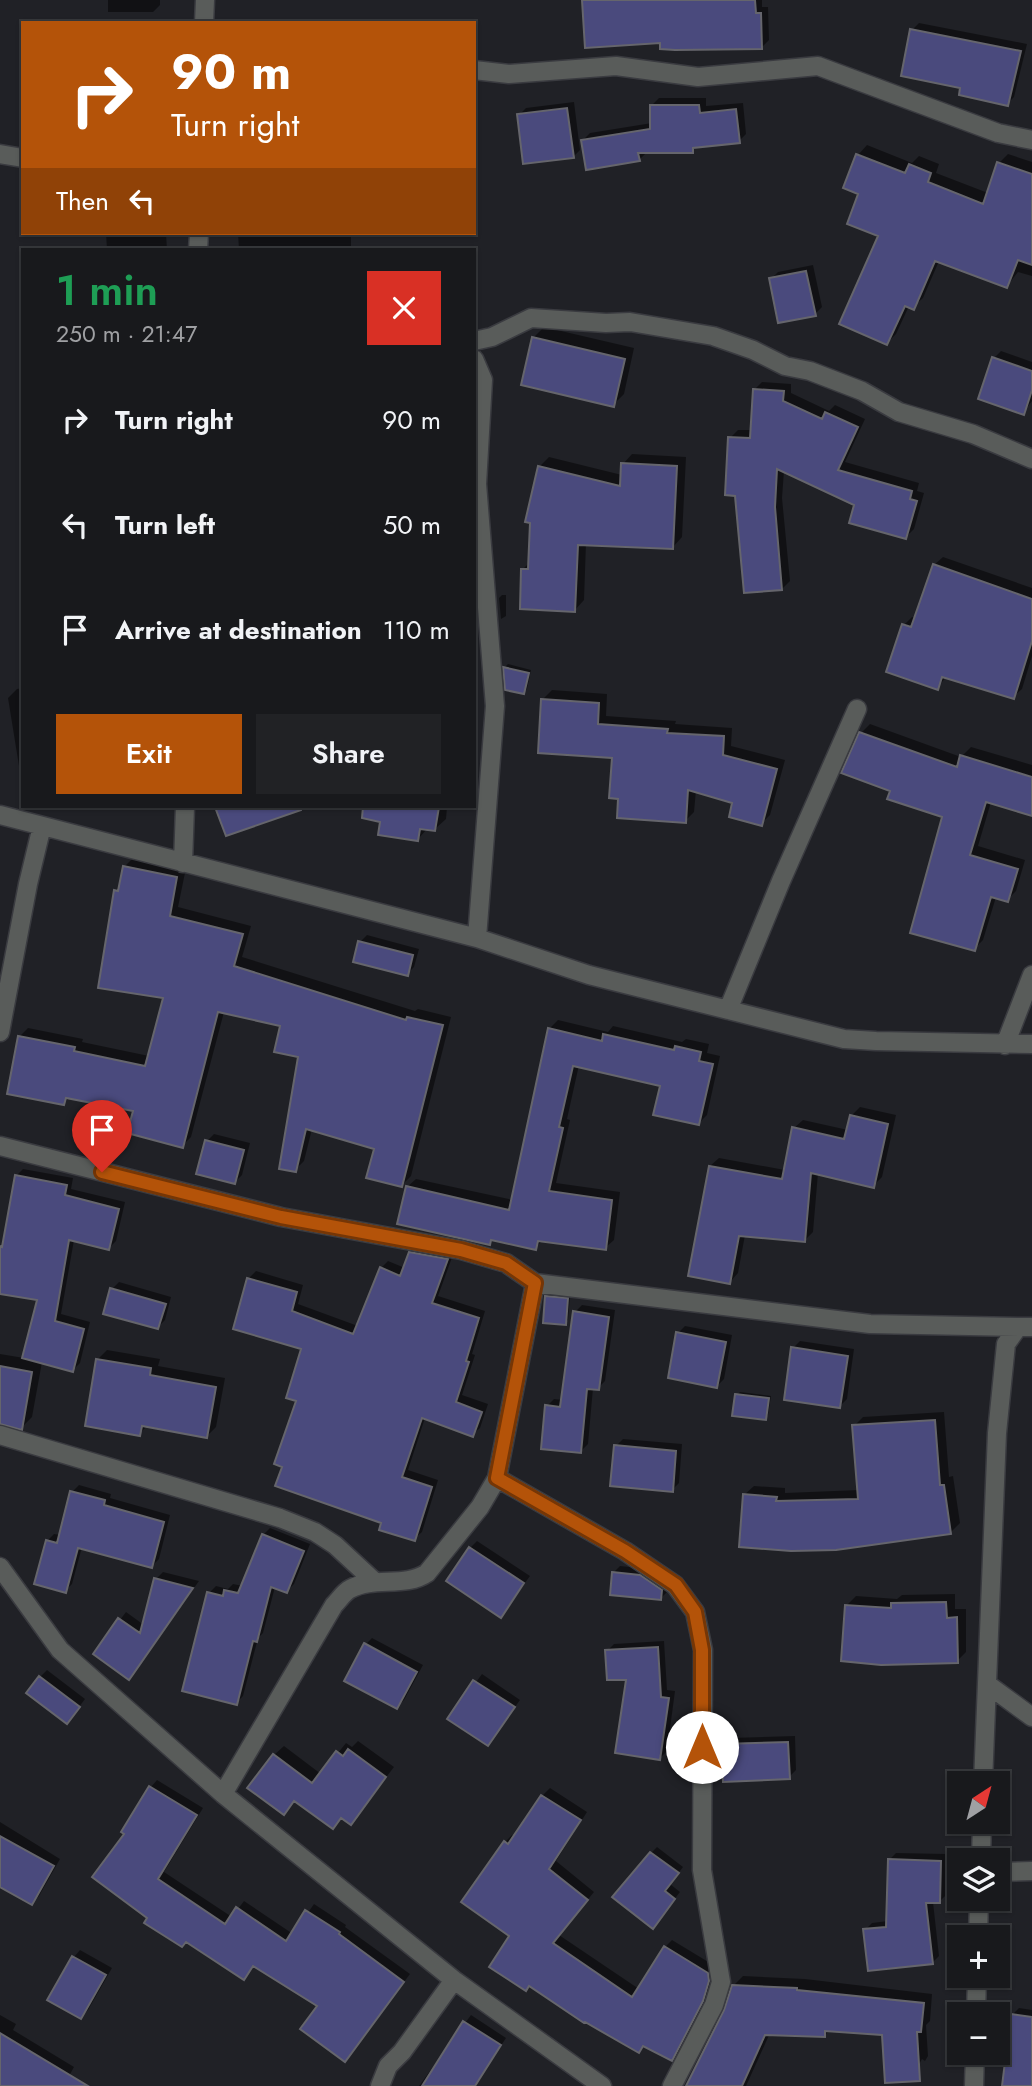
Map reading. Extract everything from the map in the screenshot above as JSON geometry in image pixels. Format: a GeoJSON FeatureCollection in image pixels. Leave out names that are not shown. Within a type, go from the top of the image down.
{"type":"FeatureCollection","features":[{"type":"Feature","properties":{"kind":"street"},"geometry":{"type":"LineString","coordinates":[[204,21],[205,0]]}},
{"type":"Feature","properties":{"kind":"street"},"geometry":{"type":"LineString","coordinates":[[476,70],[509,74],[616,66],[698,76],[818,66],[998,133],[1032,140]]}},
{"type":"Feature","properties":{"kind":"street"},"geometry":{"type":"LineString","coordinates":[[0,154],[21,158]]}},
{"type":"Feature","properties":{"kind":"street"},"geometry":{"type":"LineString","coordinates":[[476,341],[492,337],[531,318],[630,322],[713,336],[753,350],[785,366],[810,371],[862,391],[899,412],[973,433],[1032,458]]}},
{"type":"Feature","properties":{"kind":"street"},"geometry":{"type":"LineString","coordinates":[[476,364],[483,380],[477,484],[495,706],[477,938]]}},
{"type":"Feature","properties":{"kind":"street"},"geometry":{"type":"LineString","coordinates":[[728,1010],[781,881],[857,709]]}},
{"type":"Feature","properties":{"kind":"street"},"geometry":{"type":"LineString","coordinates":[[183,863],[184,808]]}},
{"type":"Feature","properties":{"kind":"street"},"geometry":{"type":"LineString","coordinates":[[0,815],[477,938],[589,975],[844,1039],[1032,1044]]}},
{"type":"Feature","properties":{"kind":"street"},"geometry":{"type":"LineString","coordinates":[[0,1032],[27,884],[42,826]]}},
{"type":"Feature","properties":{"kind":"street"},"geometry":{"type":"LineString","coordinates":[[1005,1045],[1032,975]]}},
{"type":"Feature","properties":{"kind":"street"},"geometry":{"type":"LineString","coordinates":[[0,1146],[281,1217],[461,1250],[506,1263],[535,1283],[870,1324],[1025,1327]]}},
{"type":"Feature","properties":{"kind":"street"},"geometry":{"type":"LineString","coordinates":[[223,1794],[334,1605],[349,1590],[374,1582],[416,1579],[427,1573],[480,1507],[497,1478],[535,1283]]}},
{"type":"Feature","properties":{"kind":"street"},"geometry":{"type":"LineString","coordinates":[[983,1771],[997,1433],[1006,1344],[1025,1327]]}},
{"type":"Feature","properties":{"kind":"street"},"geometry":{"type":"LineString","coordinates":[[0,1435],[279,1518],[335,1545],[374,1582]]}},
{"type":"Feature","properties":{"kind":"street"},"geometry":{"type":"LineString","coordinates":[[497,1478],[625,1551],[676,1585],[695,1612],[702,1650],[702,1870],[721,1982],[714,2005],[672,2086]]}},
{"type":"Feature","properties":{"kind":"street"},"geometry":{"type":"LineString","coordinates":[[0,1567],[60,1650],[223,1794],[454,1980],[602,2086]]}},
{"type":"Feature","properties":{"kind":"street"},"geometry":{"type":"LineString","coordinates":[[987,1684],[1032,1717]]}},
{"type":"Feature","properties":{"kind":"street"},"geometry":{"type":"LineString","coordinates":[[1010,1872],[1032,1871]]}},
{"type":"Feature","properties":{"kind":"street"},"geometry":{"type":"LineString","coordinates":[[380,2086],[388,2066],[402,2052],[454,1980]]}},
{"type":"Feature","properties":{"kind":"street"},"geometry":{"type":"LineString","coordinates":[[974,2086],[975,2065]]}},
{"type":"Feature","properties":{"kind":"building"},"geometry":{"type":"Polygon","coordinates":[[[582,0],[755,0],[756,13],[761,13],[762,49],[675,50],[660,49],[660,43],[585,48],[582,0]]]}},
{"type":"Feature","properties":{"kind":"building"},"geometry":{"type":"Polygon","coordinates":[[[910,29],[1021,51],[1008,106],[959,95],[960,88],[901,76],[910,29]]]}},
{"type":"Feature","properties":{"kind":"building"},"geometry":{"type":"Polygon","coordinates":[[[650,105],[699,105],[700,113],[736,109],[740,143],[693,148],[693,153],[638,153],[640,161],[586,170],[581,140],[650,129],[650,105]]]}},
{"type":"Feature","properties":{"kind":"building"},"geometry":{"type":"Polygon","coordinates":[[[567,108],[574,158],[523,164],[517,114],[567,108]]]}},
{"type":"Feature","properties":{"kind":"building"},"geometry":{"type":"Polygon","coordinates":[[[856,154],[905,173],[909,164],[931,173],[928,182],[983,204],[997,162],[1032,174],[1032,265],[1018,260],[1007,288],[935,261],[914,310],[905,306],[887,345],[839,324],[878,236],[847,224],[858,194],[843,188],[856,154]]]}},
{"type":"Feature","properties":{"kind":"building"},"geometry":{"type":"Polygon","coordinates":[[[806,271],[816,316],[778,323],[769,278],[806,271]]]}},
{"type":"Feature","properties":{"kind":"building"},"geometry":{"type":"Polygon","coordinates":[[[532,337],[625,359],[614,407],[521,385],[532,337]]]}},
{"type":"Feature","properties":{"kind":"building"},"geometry":{"type":"Polygon","coordinates":[[[992,357],[1032,371],[1032,390],[1024,415],[978,399],[992,357]]]}},
{"type":"Feature","properties":{"kind":"building"},"geometry":{"type":"Polygon","coordinates":[[[753,389],[784,391],[783,401],[822,419],[825,412],[858,427],[838,470],[912,491],[910,499],[917,501],[906,539],[849,523],[854,505],[777,469],[775,507],[782,590],[744,593],[735,496],[725,495],[728,437],[750,438],[753,389]]]}},
{"type":"Feature","properties":{"kind":"building"},"geometry":{"type":"Polygon","coordinates":[[[621,463],[677,466],[673,549],[578,545],[575,612],[520,609],[521,569],[528,569],[530,523],[525,522],[538,466],[620,486],[621,463]]]}},
{"type":"Feature","properties":{"kind":"building"},"geometry":{"type":"Polygon","coordinates":[[[933,564],[1032,599],[1032,641],[1014,699],[942,677],[938,690],[886,672],[902,624],[911,627],[933,564]]]}},
{"type":"Feature","properties":{"kind":"building"},"geometry":{"type":"Polygon","coordinates":[[[503,667],[529,673],[524,694],[505,690],[503,667]]]}},
{"type":"Feature","properties":{"kind":"building"},"geometry":{"type":"Polygon","coordinates":[[[541,699],[599,703],[598,724],[668,729],[667,733],[724,736],[723,755],[777,769],[762,826],[729,817],[732,803],[688,790],[686,823],[617,818],[618,799],[609,798],[612,758],[538,753],[541,699]]]}},
{"type":"Feature","properties":{"kind":"building"},"geometry":{"type":"Polygon","coordinates":[[[859,732],[957,767],[960,755],[1032,777],[1032,816],[986,802],[970,855],[1018,869],[1008,902],[991,897],[975,951],[910,933],[942,817],[887,799],[890,791],[841,773],[859,732]]]}},
{"type":"Feature","properties":{"kind":"building"},"geometry":{"type":"Polygon","coordinates":[[[215,808],[301,808],[301,810],[226,836],[215,808]]]}},
{"type":"Feature","properties":{"kind":"building"},"geometry":{"type":"Polygon","coordinates":[[[363,808],[439,808],[435,831],[420,829],[418,841],[378,835],[380,822],[362,818],[363,808]]]}},
{"type":"Feature","properties":{"kind":"building"},"geometry":{"type":"Polygon","coordinates":[[[123,866],[177,877],[170,916],[243,934],[234,966],[406,1020],[407,1017],[443,1025],[402,1187],[366,1178],[374,1149],[306,1129],[296,1172],[279,1169],[298,1057],[274,1052],[280,1026],[218,1012],[183,1148],[127,1133],[133,1111],[66,1098],[64,1105],[7,1094],[18,1036],[75,1047],[74,1051],[145,1066],[163,998],[98,988],[114,890],[118,891],[123,866]]]}},
{"type":"Feature","properties":{"kind":"building"},"geometry":{"type":"Polygon","coordinates":[[[358,941],[413,955],[408,976],[353,962],[358,941]]]}},
{"type":"Feature","properties":{"kind":"building"},"geometry":{"type":"Polygon","coordinates":[[[548,1028],[602,1041],[603,1034],[674,1050],[675,1046],[701,1052],[699,1061],[713,1064],[699,1125],[653,1115],[660,1086],[573,1066],[559,1127],[563,1128],[549,1191],[612,1200],[606,1250],[538,1241],[536,1250],[491,1240],[490,1245],[397,1224],[406,1186],[509,1210],[548,1028]]]}},
{"type":"Feature","properties":{"kind":"building"},"geometry":{"type":"Polygon","coordinates":[[[850,1115],[888,1124],[874,1188],[811,1173],[805,1242],[739,1236],[730,1284],[688,1276],[709,1166],[782,1179],[792,1127],[844,1139],[850,1115]]]}},
{"type":"Feature","properties":{"kind":"building"},"geometry":{"type":"Polygon","coordinates":[[[205,1140],[244,1150],[235,1184],[196,1174],[205,1140]]]}},
{"type":"Feature","properties":{"kind":"building"},"geometry":{"type":"Polygon","coordinates":[[[15,1175],[67,1185],[65,1195],[119,1209],[109,1250],[69,1240],[55,1321],[84,1329],[73,1372],[22,1358],[37,1300],[0,1294],[0,1246],[2,1247],[15,1175]]]}},
{"type":"Feature","properties":{"kind":"building"},"geometry":{"type":"Polygon","coordinates":[[[409,1252],[448,1259],[432,1303],[479,1318],[456,1402],[482,1412],[473,1437],[422,1418],[402,1477],[432,1487],[415,1541],[379,1530],[381,1523],[275,1486],[282,1467],[274,1464],[296,1401],[286,1398],[301,1349],[233,1329],[247,1278],[297,1292],[292,1311],[353,1334],[380,1267],[400,1276],[409,1252]]]}},
{"type":"Feature","properties":{"kind":"building"},"geometry":{"type":"Polygon","coordinates":[[[110,1288],[166,1304],[158,1329],[103,1314],[110,1288]]]}},
{"type":"Feature","properties":{"kind":"building"},"geometry":{"type":"Polygon","coordinates":[[[545,1296],[568,1298],[566,1325],[543,1323],[545,1296]]]}},
{"type":"Feature","properties":{"kind":"building"},"geometry":{"type":"Polygon","coordinates":[[[573,1311],[609,1317],[599,1390],[587,1389],[581,1453],[541,1449],[545,1405],[560,1407],[573,1311]]]}},
{"type":"Feature","properties":{"kind":"building"},"geometry":{"type":"Polygon","coordinates":[[[676,1332],[726,1342],[717,1388],[668,1378],[676,1332]]]}},
{"type":"Feature","properties":{"kind":"building"},"geometry":{"type":"Polygon","coordinates":[[[791,1347],[848,1356],[840,1408],[784,1400],[791,1347]]]}},
{"type":"Feature","properties":{"kind":"building"},"geometry":{"type":"Polygon","coordinates":[[[96,1359],[151,1368],[150,1375],[216,1387],[207,1438],[142,1426],[140,1436],[85,1426],[96,1359]]]}},
{"type":"Feature","properties":{"kind":"building"},"geometry":{"type":"Polygon","coordinates":[[[0,1366],[32,1372],[22,1430],[0,1424],[0,1366]]]}},
{"type":"Feature","properties":{"kind":"building"},"geometry":{"type":"Polygon","coordinates":[[[735,1394],[769,1398],[766,1420],[732,1416],[735,1394]]]}},
{"type":"Feature","properties":{"kind":"building"},"geometry":{"type":"Polygon","coordinates":[[[935,1420],[940,1485],[944,1485],[951,1534],[836,1550],[791,1551],[739,1547],[743,1494],[777,1497],[776,1501],[858,1499],[852,1425],[935,1420]]]}},
{"type":"Feature","properties":{"kind":"building"},"geometry":{"type":"Polygon","coordinates":[[[614,1445],[676,1451],[673,1492],[610,1486],[614,1445]]]}},
{"type":"Feature","properties":{"kind":"building"},"geometry":{"type":"Polygon","coordinates":[[[70,1491],[105,1500],[104,1505],[164,1522],[152,1568],[78,1548],[66,1593],[34,1584],[46,1540],[57,1543],[70,1491]]]}},
{"type":"Feature","properties":{"kind":"building"},"geometry":{"type":"Polygon","coordinates":[[[262,1534],[304,1551],[287,1593],[271,1587],[257,1642],[253,1641],[237,1705],[182,1691],[207,1592],[223,1596],[224,1590],[238,1593],[262,1534]]]}},
{"type":"Feature","properties":{"kind":"building"},"geometry":{"type":"Polygon","coordinates":[[[469,1547],[524,1583],[501,1618],[446,1581],[469,1547]]]}},
{"type":"Feature","properties":{"kind":"building"},"geometry":{"type":"Polygon","coordinates":[[[612,1572],[640,1575],[662,1590],[661,1600],[610,1595],[612,1572]]]}},
{"type":"Feature","properties":{"kind":"building"},"geometry":{"type":"Polygon","coordinates":[[[154,1578],[193,1588],[129,1680],[93,1654],[118,1618],[140,1633],[154,1578]]]}},
{"type":"Feature","properties":{"kind":"building"},"geometry":{"type":"Polygon","coordinates":[[[946,1602],[947,1618],[957,1617],[958,1663],[881,1665],[841,1661],[845,1605],[891,1608],[891,1603],[946,1602]]]}},
{"type":"Feature","properties":{"kind":"building"},"geometry":{"type":"Polygon","coordinates":[[[364,1643],[417,1672],[397,1709],[344,1681],[364,1643]]]}},
{"type":"Feature","properties":{"kind":"building"},"geometry":{"type":"Polygon","coordinates":[[[658,1647],[661,1697],[669,1698],[660,1760],[615,1753],[626,1680],[607,1680],[605,1650],[658,1647]]]}},
{"type":"Feature","properties":{"kind":"building"},"geometry":{"type":"Polygon","coordinates":[[[39,1676],[80,1707],[67,1724],[26,1693],[39,1676]]]}},
{"type":"Feature","properties":{"kind":"building"},"geometry":{"type":"Polygon","coordinates":[[[473,1680],[515,1707],[488,1746],[447,1719],[473,1680]]]}},
{"type":"Feature","properties":{"kind":"building"},"geometry":{"type":"Polygon","coordinates":[[[788,1742],[790,1779],[723,1782],[721,1744],[788,1742]]]}},
{"type":"Feature","properties":{"kind":"building"},"geometry":{"type":"Polygon","coordinates":[[[348,1749],[386,1777],[351,1825],[341,1818],[333,1829],[294,1801],[284,1815],[247,1788],[273,1754],[312,1783],[336,1751],[343,1756],[348,1749]]]}},
{"type":"Feature","properties":{"kind":"building"},"geometry":{"type":"Polygon","coordinates":[[[149,1786],[197,1815],[158,1879],[225,1924],[236,1907],[286,1941],[305,1910],[340,1932],[339,1934],[404,1982],[345,2062],[300,2029],[317,2006],[253,1966],[244,1980],[186,1942],[182,1947],[144,1923],[147,1918],[92,1877],[124,1834],[121,1832],[149,1786]]]}},
{"type":"Feature","properties":{"kind":"building"},"geometry":{"type":"Polygon","coordinates":[[[541,1795],[581,1820],[549,1869],[588,1900],[553,1943],[632,1997],[664,1946],[708,1973],[709,1981],[703,2001],[672,2061],[643,2046],[639,2053],[584,2023],[529,1986],[526,1991],[489,1967],[509,1936],[461,1902],[504,1841],[508,1844],[541,1795]]]}},
{"type":"Feature","properties":{"kind":"building"},"geometry":{"type":"Polygon","coordinates":[[[0,1836],[54,1866],[32,1905],[0,1887],[0,1836]]]}},
{"type":"Feature","properties":{"kind":"building"},"geometry":{"type":"Polygon","coordinates":[[[650,1852],[679,1873],[665,1891],[675,1899],[653,1929],[612,1897],[650,1852]]]}},
{"type":"Feature","properties":{"kind":"building"},"geometry":{"type":"Polygon","coordinates":[[[888,1859],[941,1861],[940,1903],[926,1903],[933,1964],[868,1971],[863,1929],[886,1927],[888,1859]]]}},
{"type":"Feature","properties":{"kind":"building"},"geometry":{"type":"Polygon","coordinates":[[[72,1956],[106,1975],[81,2019],[47,2000],[72,1956]]]}},
{"type":"Feature","properties":{"kind":"building"},"geometry":{"type":"Polygon","coordinates":[[[732,1985],[797,1988],[924,2003],[921,2032],[917,2032],[920,2081],[885,2083],[882,2035],[825,2031],[825,2037],[765,2035],[742,2086],[686,2086],[724,2010],[732,1985]]]}},
{"type":"Feature","properties":{"kind":"building"},"geometry":{"type":"Polygon","coordinates":[[[1011,2014],[1032,2017],[1032,2086],[1002,2086],[1005,2065],[1010,2065],[1011,2014]]]}},
{"type":"Feature","properties":{"kind":"building"},"geometry":{"type":"Polygon","coordinates":[[[463,2021],[501,2045],[475,2086],[422,2086],[463,2021]]]}},
{"type":"Feature","properties":{"kind":"building"},"geometry":{"type":"Polygon","coordinates":[[[0,2033],[88,2086],[0,2086],[0,2033]]]}},
{"type":"Feature","properties":{"kind":"route"},"geometry":{"type":"LineString","coordinates":[[102,1172],[281,1217],[461,1250],[506,1263],[535,1283],[497,1478],[625,1551],[676,1585],[695,1612],[702,1650],[702,1747]]}}]}
